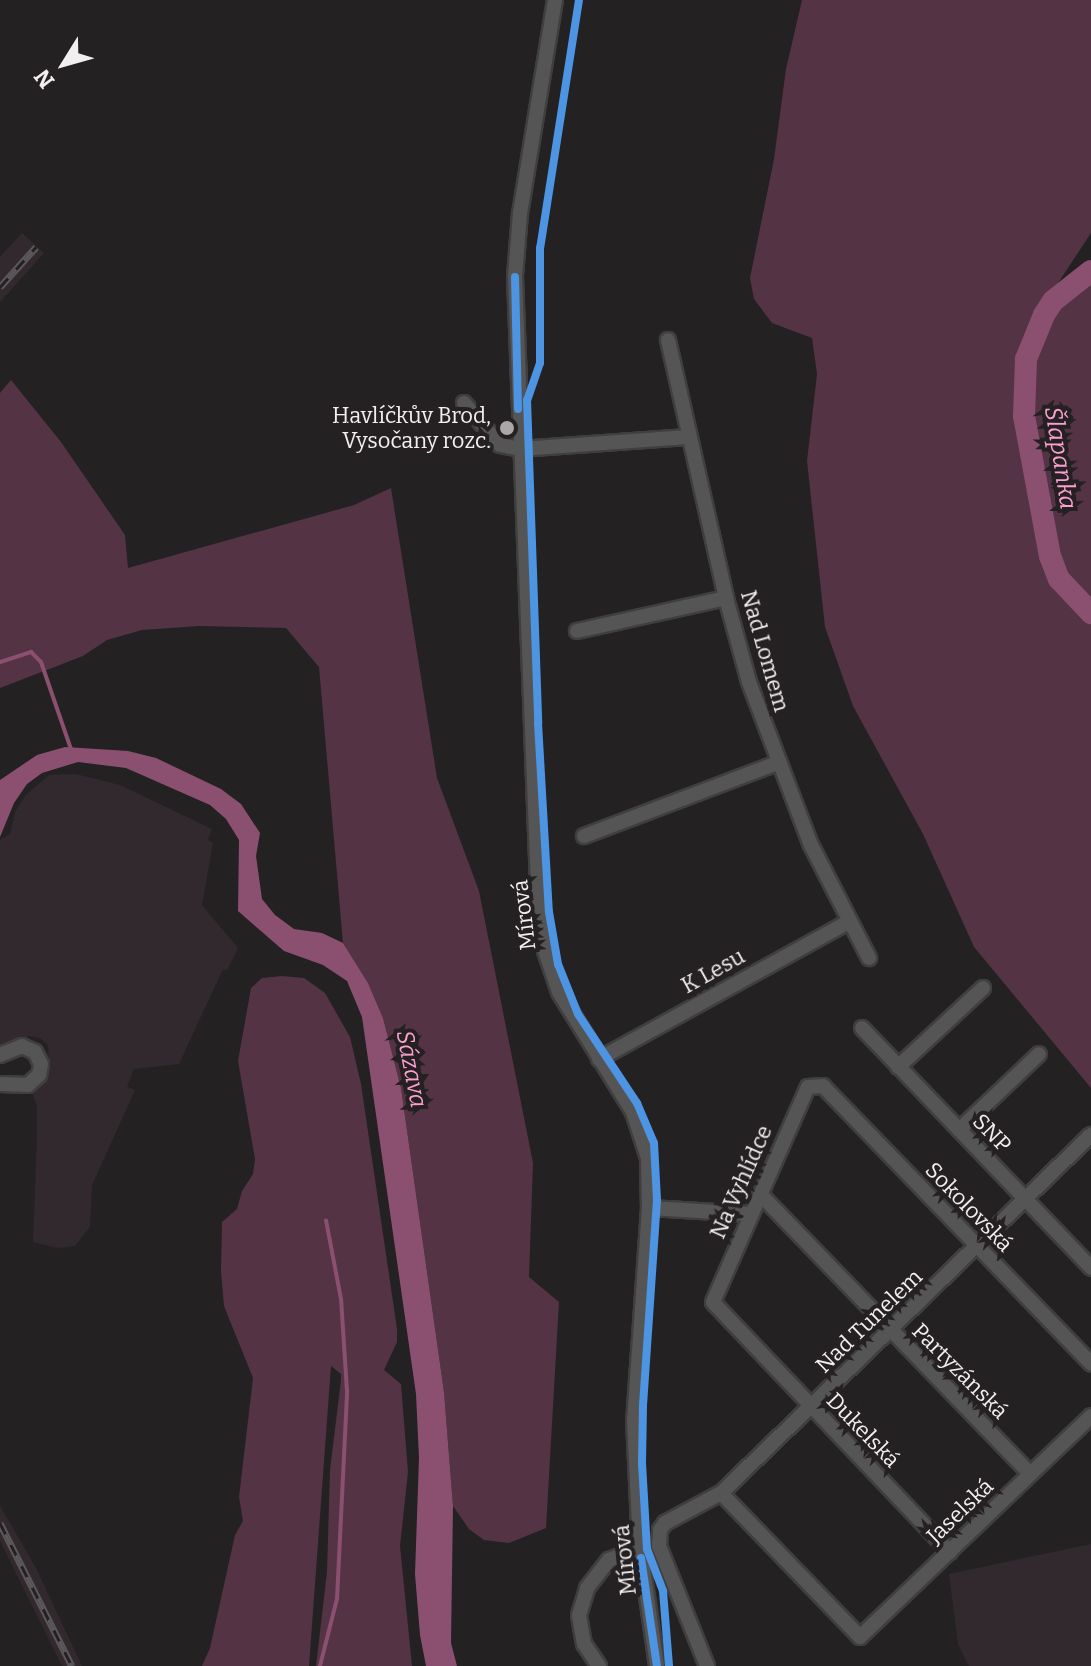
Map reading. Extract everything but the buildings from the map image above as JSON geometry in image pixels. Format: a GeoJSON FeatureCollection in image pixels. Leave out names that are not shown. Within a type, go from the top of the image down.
{"type":"FeatureCollection","features":[{"type":"Feature","properties":{"kind":"street","name":"Mírová"},"geometry":{"type":"LineString","coordinates":[[555,0],[520,213],[515,277],[540,920],[557,986],[630,1107],[643,1136],[649,1164],[649,1208],[634,1420],[640,1548],[657,1666]]}},
{"type":"Feature","properties":{"kind":"street","name":"Nad Lomem"},"geometry":{"type":"LineString","coordinates":[[668,340],[726,598],[749,682],[777,763],[811,845],[869,958]]}},
{"type":"Feature","properties":{"kind":"street"},"geometry":{"type":"LineString","coordinates":[[464,403],[500,445],[520,449],[688,437]]}},
{"type":"Feature","properties":{"kind":"street"},"geometry":{"type":"LineString","coordinates":[[577,631],[726,598]]}},
{"type":"Feature","properties":{"kind":"street"},"geometry":{"type":"LineString","coordinates":[[584,836],[777,763]]}},
{"type":"Feature","properties":{"kind":"street","name":"K Lesu"},"geometry":{"type":"LineString","coordinates":[[599,1059],[848,922]]}},
{"type":"Feature","properties":{"kind":"street"},"geometry":{"type":"LineString","coordinates":[[898,1067],[983,988]]}},
{"type":"Feature","properties":{"kind":"street","name":"SNP"},"geometry":{"type":"LineString","coordinates":[[862,1028],[1091,1268]]}},
{"type":"Feature","properties":{"kind":"street"},"geometry":{"type":"LineString","coordinates":[[0,1055],[22,1046],[35,1052],[41,1064],[39,1075],[28,1085],[0,1084]]}},
{"type":"Feature","properties":{"kind":"street"},"geometry":{"type":"LineString","coordinates":[[959,1130],[1039,1054]]}},
{"type":"Feature","properties":{"kind":"street","name":"Na Vyhlídce"},"geometry":{"type":"LineString","coordinates":[[713,1302],[806,1091],[814,1084]]}},
{"type":"Feature","properties":{"kind":"street","name":"Sokolovská"},"geometry":{"type":"LineString","coordinates":[[814,1084],[823,1086],[1091,1364]]}},
{"type":"Feature","properties":{"kind":"street","name":"Nad Tunelem"},"geometry":{"type":"LineString","coordinates":[[665,1523],[721,1493],[891,1332],[1091,1135]]}},
{"type":"Feature","properties":{"kind":"street","name":"Partyzánská"},"geometry":{"type":"LineString","coordinates":[[760,1194],[1030,1474]]}},
{"type":"Feature","properties":{"kind":"street"},"geometry":{"type":"LineString","coordinates":[[649,1208],[750,1214]]}},
{"type":"Feature","properties":{"kind":"street","name":"Dukelská"},"geometry":{"type":"LineString","coordinates":[[713,1302],[950,1552]]}},
{"type":"Feature","properties":{"kind":"street","name":"Jaselská"},"geometry":{"type":"LineString","coordinates":[[721,1493],[860,1637],[1091,1416]]}},
{"type":"Feature","properties":{"kind":"street","name":"Mírová"},"geometry":{"type":"LineString","coordinates":[[665,1523],[660,1530],[659,1546],[707,1666]]}},
{"type":"Feature","properties":{"kind":"street","name":"Mírová"},"geometry":{"type":"LineString","coordinates":[[599,1666],[584,1644],[579,1615],[587,1588],[609,1560],[640,1548]]}},
{"type":"Feature","properties":{"kind":"shaded area"},"geometry":{"type":"Polygon","coordinates":[[[802,0],[1091,0],[1091,233],[1029,327],[1052,321],[1062,302],[1085,277],[1091,276],[1091,1088],[974,947],[923,834],[853,706],[825,627],[807,461],[817,374],[812,338],[772,323],[754,299],[750,278],[774,159],[786,69],[802,0]]]}},
{"type":"Feature","properties":{"kind":"shaded area"},"geometry":{"type":"Polygon","coordinates":[[[22,233],[44,253],[0,302],[0,257],[22,233]]]}},
{"type":"Feature","properties":{"kind":"shaded area"},"geometry":{"type":"Polygon","coordinates":[[[11,380],[61,442],[125,535],[128,568],[354,505],[391,488],[437,778],[479,891],[533,1163],[529,1277],[559,1302],[546,1528],[509,1543],[484,1540],[469,1529],[453,1506],[444,1392],[401,1088],[383,1018],[368,983],[343,943],[319,667],[286,628],[199,626],[142,630],[107,640],[83,656],[0,688],[0,393],[11,380]]]}},
{"type":"Feature","properties":{"kind":"shaded area"},"geometry":{"type":"Polygon","coordinates":[[[65,747],[128,751],[156,758],[221,789],[241,804],[260,833],[256,856],[262,899],[275,915],[294,929],[322,933],[343,943],[368,983],[383,1018],[401,1088],[444,1392],[453,1506],[451,1643],[457,1666],[426,1666],[420,1635],[415,1574],[419,1458],[416,1394],[362,1017],[347,981],[323,965],[284,951],[238,911],[239,840],[226,819],[210,805],[126,768],[78,762],[42,773],[27,784],[14,803],[0,837],[0,780],[37,755],[65,747]]]}},
{"type":"Feature","properties":{"kind":"shaded area"},"geometry":{"type":"Polygon","coordinates":[[[76,774],[120,785],[212,829],[208,840],[213,843],[202,905],[238,948],[227,970],[223,969],[179,1064],[134,1069],[127,1087],[135,1090],[92,1185],[90,1227],[75,1246],[58,1248],[33,1242],[37,1106],[31,1089],[44,1078],[49,1062],[48,1045],[40,1038],[28,1036],[0,1048],[0,840],[10,834],[15,812],[26,795],[49,775],[76,774]]]}},
{"type":"Feature","properties":{"kind":"shaded area"},"geometry":{"type":"Polygon","coordinates":[[[262,978],[304,978],[325,993],[350,1037],[361,1084],[397,1329],[397,1342],[384,1370],[401,1384],[408,1472],[400,1546],[412,1666],[316,1666],[327,1572],[330,1470],[341,1380],[341,1374],[331,1366],[309,1666],[202,1666],[210,1648],[235,1535],[243,1521],[239,1497],[253,1378],[224,1306],[221,1271],[222,1222],[237,1209],[242,1191],[253,1174],[255,1159],[238,1061],[251,988],[262,978]]]}},
{"type":"Feature","properties":{"kind":"shaded area"},"geometry":{"type":"Polygon","coordinates":[[[0,1506],[36,1568],[82,1666],[62,1666],[0,1541],[0,1506]]]}},
{"type":"Feature","properties":{"kind":"shaded area"},"geometry":{"type":"Polygon","coordinates":[[[1091,1544],[1091,1666],[969,1666],[958,1644],[949,1574],[1091,1544]]]}},
{"type":"Feature","properties":{"kind":"waterway","name":"Šlapanka"},"geometry":{"type":"LineString","coordinates":[[1091,271],[1053,301],[1044,315],[1026,359],[1024,416],[1050,556],[1059,579],[1091,613]]}},
{"type":"Feature","properties":{"kind":"waterway"},"geometry":{"type":"LineString","coordinates":[[0,662],[31,652],[41,662],[72,752]]}},
{"type":"Feature","properties":{"kind":"waterway"},"geometry":{"type":"LineString","coordinates":[[320,1666],[337,1599],[347,1391],[341,1299],[326,1220]]}},
{"type":"Feature","properties":{"kind":"railway"},"geometry":{"type":"LineString","coordinates":[[0,287],[36,247]]}},
{"type":"Feature","properties":{"kind":"railway"},"geometry":{"type":"LineString","coordinates":[[0,1523],[72,1666]]}},
{"type":"Feature","properties":{"kind":"cycle path"},"geometry":{"type":"LineString","coordinates":[[579,0],[540,248],[540,363],[527,400],[538,723],[549,912],[558,964],[578,1014],[637,1103],[654,1143],[657,1200],[642,1463],[647,1549],[663,1591],[669,1666]]}},
{"type":"Feature","properties":{"kind":"cycle path"},"geometry":{"type":"LineString","coordinates":[[515,277],[518,409]]}},
{"type":"Feature","properties":{"kind":"cycle path"},"geometry":{"type":"LineString","coordinates":[[641,1558],[657,1666]]}},
{"type":"Feature","properties":{"kind":"place","name":"Havlíčkův Brod, Vysočany rozc."},"geometry":{"type":"Point","coordinates":[507,428]}},
{"type":"Feature","properties":{"kind":"water label","name":"Sázava"},"geometry":{"type":"Point","coordinates":[411,1069]}}]}
